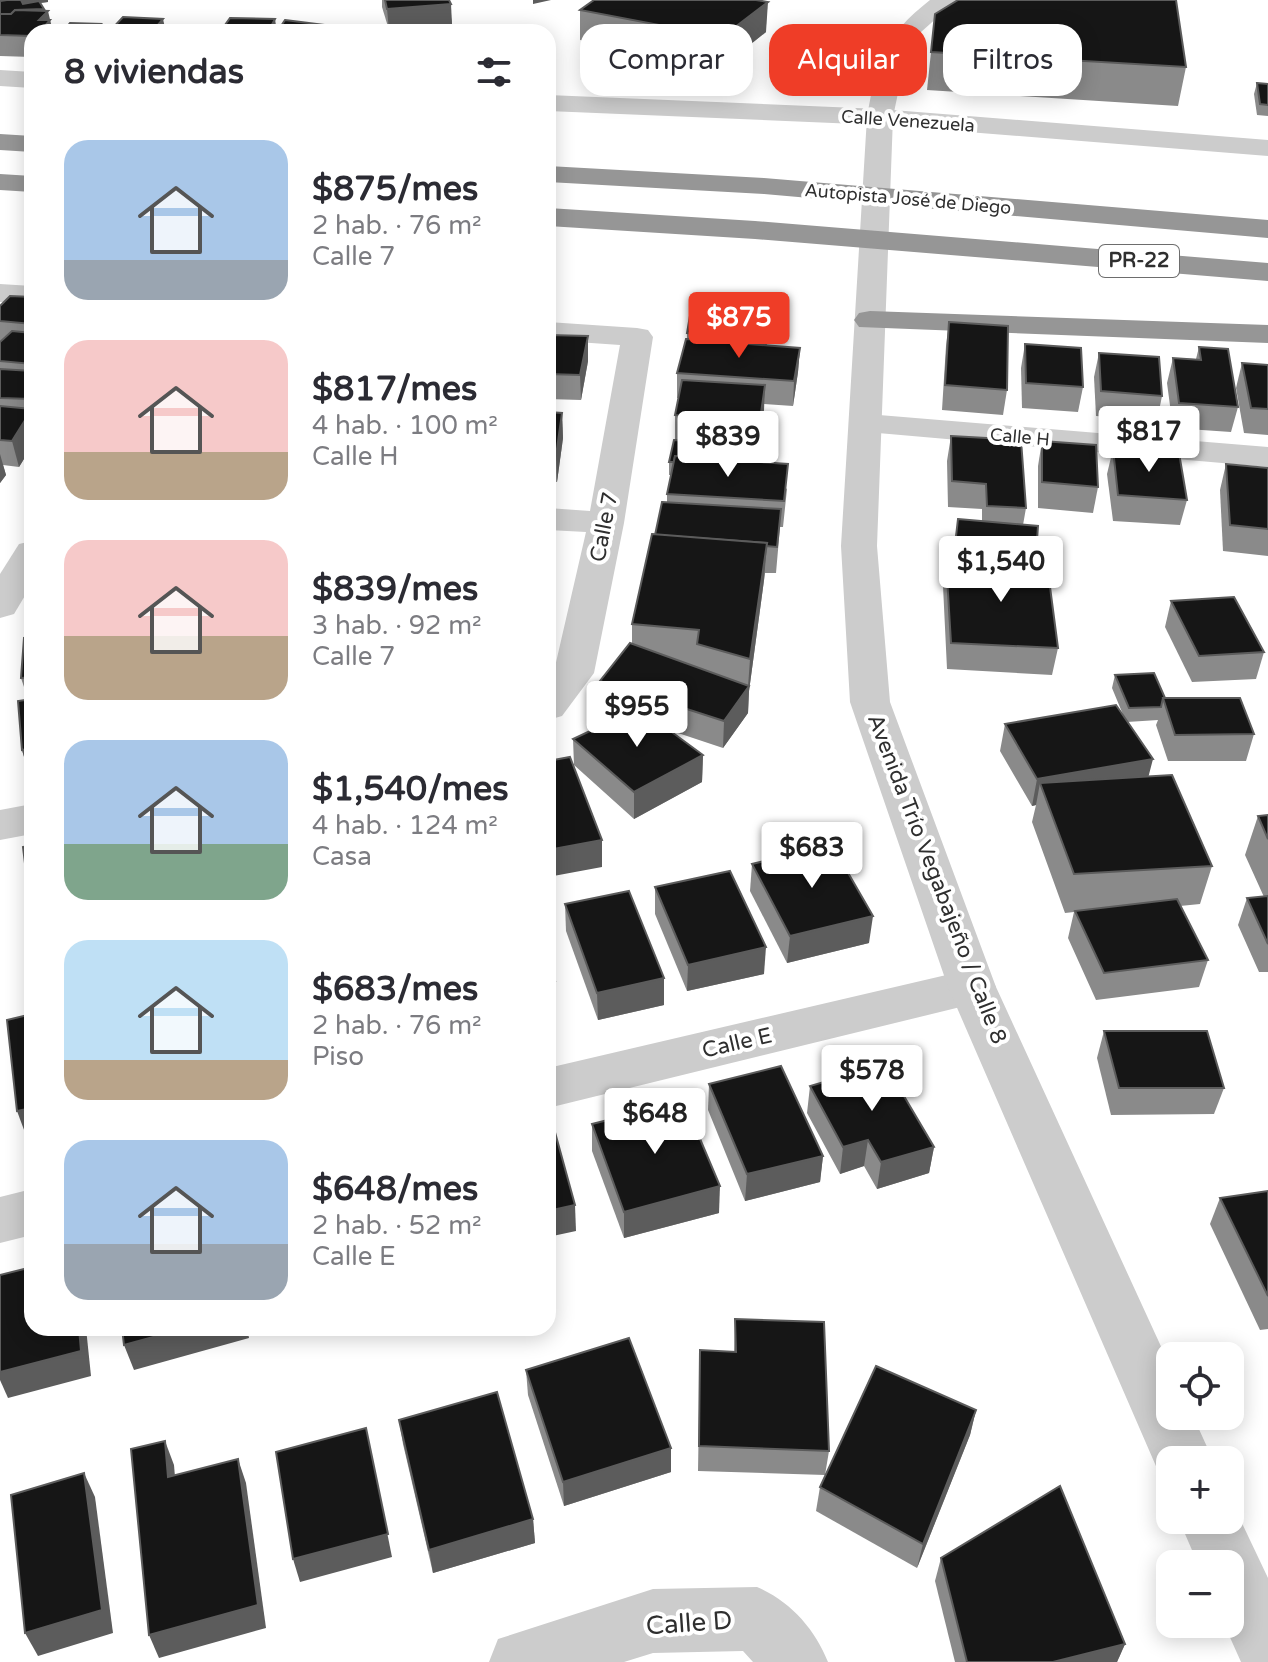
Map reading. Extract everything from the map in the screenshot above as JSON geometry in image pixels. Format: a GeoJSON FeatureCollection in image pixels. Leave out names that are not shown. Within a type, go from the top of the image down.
{"type":"FeatureCollection","features":[{"type":"Feature","properties":{"kind":"highway"},"geometry":{"type":"LineString","coordinates":[[0,142],[24,144]]}},
{"type":"Feature","properties":{"kind":"highway","name":"Autopista José de Diego"},"geometry":{"type":"LineString","coordinates":[[556,174],[764,186],[1268,229]]}},
{"type":"Feature","properties":{"kind":"highway"},"geometry":{"type":"LineString","coordinates":[[0,182],[24,184]]}},
{"type":"Feature","properties":{"kind":"highway","name":"Autopista José de Diego"},"geometry":{"type":"LineString","coordinates":[[556,218],[755,230],[1268,272]]}},
{"type":"Feature","properties":{"kind":"highway"},"geometry":{"type":"LineString","coordinates":[[870,320],[1268,334]]}},
{"type":"Feature","properties":{"kind":"street","name":"Avenida Trío Vegabajeño / Calle 8"},"geometry":{"type":"LineString","coordinates":[[945,0],[909,27],[890,55],[880,117],[859,546],[870,702],[972,987],[1177,1446]]}},
{"type":"Feature","properties":{"kind":"street"},"geometry":{"type":"LineString","coordinates":[[0,78],[24,80]]}},
{"type":"Feature","properties":{"kind":"street","name":"Calle Venezuela"},"geometry":{"type":"LineString","coordinates":[[556,103],[880,117],[1268,148]]}},
{"type":"Feature","properties":{"kind":"street"},"geometry":{"type":"LineString","coordinates":[[0,293],[24,294]]}},
{"type":"Feature","properties":{"kind":"street","name":"Calle 7"},"geometry":{"type":"LineString","coordinates":[[556,332],[637,337],[606,523],[574,673],[556,697]]}},
{"type":"Feature","properties":{"kind":"street","name":"Calle H"},"geometry":{"type":"LineString","coordinates":[[867,424],[1268,457]]}},
{"type":"Feature","properties":{"kind":"street"},"geometry":{"type":"LineString","coordinates":[[556,520],[606,523]]}},
{"type":"Feature","properties":{"kind":"street"},"geometry":{"type":"LineString","coordinates":[[0,606],[24,566]]}},
{"type":"Feature","properties":{"kind":"street"},"geometry":{"type":"LineString","coordinates":[[0,825],[24,820]]}},
{"type":"Feature","properties":{"kind":"street","name":"Calle E"},"geometry":{"type":"LineString","coordinates":[[556,1086],[972,987]]}},
{"type":"Feature","properties":{"kind":"street"},"geometry":{"type":"LineString","coordinates":[[0,1220],[24,1214]]}},
{"type":"Feature","properties":{"kind":"street"},"geometry":{"type":"LineString","coordinates":[[1244,1596],[1268,1650]]}},
{"type":"Feature","properties":{"kind":"street","name":"Calle D"},"geometry":{"type":"LineString","coordinates":[[521,1662],[653,1621],[757,1619],[796,1662]]}},
{"type":"Feature","properties":{"kind":"building"},"geometry":{"type":"Polygon","coordinates":[[[21,0],[23,4],[39,1],[44,9],[0,14],[0,1],[21,0]]]}},
{"type":"Feature","properties":{"kind":"building"},"geometry":{"type":"Polygon","coordinates":[[[385,0],[449,0],[451,4],[387,9],[385,0]]]}},
{"type":"Feature","properties":{"kind":"building"},"geometry":{"type":"Polygon","coordinates":[[[594,0],[768,2],[739,24],[654,24],[580,10],[594,0]]]}},
{"type":"Feature","properties":{"kind":"building"},"geometry":{"type":"Polygon","coordinates":[[[958,0],[1176,0],[1186,67],[1082,61],[1082,24],[943,24],[943,53],[931,52],[935,14],[958,0]]]}},
{"type":"Feature","properties":{"kind":"building"},"geometry":{"type":"Polygon","coordinates":[[[15,10],[48,11],[39,20],[50,20],[47,24],[24,24],[24,36],[0,35],[0,14],[11,14],[15,10]]]}},
{"type":"Feature","properties":{"kind":"building"},"geometry":{"type":"Polygon","coordinates":[[[123,17],[163,19],[159,24],[116,24],[123,17]]]}},
{"type":"Feature","properties":{"kind":"building"},"geometry":{"type":"Polygon","coordinates":[[[230,18],[275,19],[272,24],[226,24],[230,18]]]}},
{"type":"Feature","properties":{"kind":"building"},"geometry":{"type":"Polygon","coordinates":[[[285,20],[317,24],[282,24],[285,20]]]}},
{"type":"Feature","properties":{"kind":"building"},"geometry":{"type":"Polygon","coordinates":[[[1257,83],[1268,84],[1268,105],[1260,104],[1257,83]]]}},
{"type":"Feature","properties":{"kind":"building"},"geometry":{"type":"Polygon","coordinates":[[[10,296],[24,297],[24,323],[0,321],[0,306],[10,296]]]}},
{"type":"Feature","properties":{"kind":"building"},"geometry":{"type":"Polygon","coordinates":[[[692,304],[770,308],[766,337],[687,333],[692,304]]]}},
{"type":"Feature","properties":{"kind":"building"},"geometry":{"type":"Polygon","coordinates":[[[949,322],[1008,326],[1007,390],[945,385],[949,322]]]}},
{"type":"Feature","properties":{"kind":"building"},"geometry":{"type":"Polygon","coordinates":[[[12,331],[24,332],[24,363],[0,361],[0,342],[12,331]]]}},
{"type":"Feature","properties":{"kind":"building"},"geometry":{"type":"Polygon","coordinates":[[[556,335],[588,336],[580,375],[556,374],[556,335]]]}},
{"type":"Feature","properties":{"kind":"building"},"geometry":{"type":"Polygon","coordinates":[[[686,339],[800,348],[794,381],[677,373],[686,339]]]}},
{"type":"Feature","properties":{"kind":"building"},"geometry":{"type":"Polygon","coordinates":[[[1025,344],[1081,348],[1083,387],[1026,383],[1025,344]]]}},
{"type":"Feature","properties":{"kind":"building"},"geometry":{"type":"Polygon","coordinates":[[[1199,347],[1228,349],[1238,407],[1179,403],[1173,358],[1201,360],[1199,347]]]}},
{"type":"Feature","properties":{"kind":"building"},"geometry":{"type":"Polygon","coordinates":[[[1099,353],[1159,357],[1162,396],[1101,391],[1099,353]]]}},
{"type":"Feature","properties":{"kind":"building"},"geometry":{"type":"Polygon","coordinates":[[[1242,363],[1268,365],[1268,409],[1251,408],[1242,363]]]}},
{"type":"Feature","properties":{"kind":"building"},"geometry":{"type":"Polygon","coordinates":[[[0,369],[24,370],[24,399],[0,398],[0,369]]]}},
{"type":"Feature","properties":{"kind":"building"},"geometry":{"type":"Polygon","coordinates":[[[682,380],[765,385],[760,420],[675,415],[682,380]]]}},
{"type":"Feature","properties":{"kind":"building"},"geometry":{"type":"Polygon","coordinates":[[[0,406],[24,408],[24,422],[12,441],[0,440],[0,406]]]}},
{"type":"Feature","properties":{"kind":"building"},"geometry":{"type":"Polygon","coordinates":[[[556,413],[562,413],[556,456],[556,413]]]}},
{"type":"Feature","properties":{"kind":"building"},"geometry":{"type":"Polygon","coordinates":[[[951,436],[1021,440],[1026,508],[987,506],[986,484],[952,481],[951,436]]]}},
{"type":"Feature","properties":{"kind":"building"},"geometry":{"type":"Polygon","coordinates":[[[674,440],[721,443],[719,454],[752,457],[752,461],[675,456],[674,462],[669,462],[674,440]]]}},
{"type":"Feature","properties":{"kind":"building"},"geometry":{"type":"Polygon","coordinates":[[[1042,441],[1096,445],[1098,487],[1042,482],[1042,441]]]}},
{"type":"Feature","properties":{"kind":"building"},"geometry":{"type":"Polygon","coordinates":[[[1113,449],[1179,453],[1187,500],[1118,495],[1113,449]]]}},
{"type":"Feature","properties":{"kind":"building"},"geometry":{"type":"Polygon","coordinates":[[[675,456],[788,464],[784,501],[667,494],[675,456]]]}},
{"type":"Feature","properties":{"kind":"building"},"geometry":{"type":"Polygon","coordinates":[[[1226,464],[1268,468],[1268,529],[1230,525],[1226,464]]]}},
{"type":"Feature","properties":{"kind":"building"},"geometry":{"type":"Polygon","coordinates":[[[662,502],[781,509],[777,547],[766,546],[767,543],[655,535],[662,502]]]}},
{"type":"Feature","properties":{"kind":"building"},"geometry":{"type":"Polygon","coordinates":[[[958,519],[1038,526],[1036,554],[955,545],[958,519]]]}},
{"type":"Feature","properties":{"kind":"building"},"geometry":{"type":"Polygon","coordinates":[[[652,534],[767,543],[750,659],[697,644],[699,630],[632,624],[652,534]]]}},
{"type":"Feature","properties":{"kind":"building"},"geometry":{"type":"Polygon","coordinates":[[[946,560],[1047,564],[1058,648],[951,643],[946,560]]]}},
{"type":"Feature","properties":{"kind":"building"},"geometry":{"type":"Polygon","coordinates":[[[1234,597],[1264,652],[1199,656],[1171,601],[1234,597]]]}},
{"type":"Feature","properties":{"kind":"building"},"geometry":{"type":"Polygon","coordinates":[[[24,638],[24,678],[21,678],[24,638]]]}},
{"type":"Feature","properties":{"kind":"building"},"geometry":{"type":"Polygon","coordinates":[[[630,643],[749,686],[724,721],[600,681],[630,643]]]}},
{"type":"Feature","properties":{"kind":"building"},"geometry":{"type":"Polygon","coordinates":[[[1154,673],[1165,698],[1161,707],[1129,708],[1115,675],[1154,673]]]}},
{"type":"Feature","properties":{"kind":"building"},"geometry":{"type":"Polygon","coordinates":[[[1163,698],[1240,698],[1254,734],[1175,735],[1163,698]]]}},
{"type":"Feature","properties":{"kind":"building"},"geometry":{"type":"Polygon","coordinates":[[[24,700],[22,750],[18,701],[24,700]]]}},
{"type":"Feature","properties":{"kind":"building"},"geometry":{"type":"Polygon","coordinates":[[[1116,705],[1153,759],[1037,779],[1005,724],[1116,705]]]}},
{"type":"Feature","properties":{"kind":"building"},"geometry":{"type":"Polygon","coordinates":[[[639,708],[703,755],[634,792],[573,739],[639,708]]]}},
{"type":"Feature","properties":{"kind":"building"},"geometry":{"type":"Polygon","coordinates":[[[570,757],[602,840],[556,849],[556,760],[570,757]]]}},
{"type":"Feature","properties":{"kind":"building"},"geometry":{"type":"Polygon","coordinates":[[[1172,775],[1212,866],[1074,874],[1040,783],[1172,775]]]}},
{"type":"Feature","properties":{"kind":"building"},"geometry":{"type":"Polygon","coordinates":[[[1268,815],[1268,839],[1258,816],[1268,815]]]}},
{"type":"Feature","properties":{"kind":"building"},"geometry":{"type":"Polygon","coordinates":[[[832,845],[873,916],[790,936],[752,864],[832,845]]]}},
{"type":"Feature","properties":{"kind":"building"},"geometry":{"type":"Polygon","coordinates":[[[730,871],[766,947],[688,965],[655,887],[730,871]]]}},
{"type":"Feature","properties":{"kind":"building"},"geometry":{"type":"Polygon","coordinates":[[[629,891],[664,978],[597,993],[565,904],[629,891]]]}},
{"type":"Feature","properties":{"kind":"building"},"geometry":{"type":"Polygon","coordinates":[[[1268,896],[1268,944],[1247,898],[1268,896]]]}},
{"type":"Feature","properties":{"kind":"building"},"geometry":{"type":"Polygon","coordinates":[[[1177,899],[1208,960],[1104,973],[1075,911],[1177,899]]]}},
{"type":"Feature","properties":{"kind":"building"},"geometry":{"type":"Polygon","coordinates":[[[24,1016],[24,1110],[17,1111],[7,1020],[24,1016]]]}},
{"type":"Feature","properties":{"kind":"building"},"geometry":{"type":"Polygon","coordinates":[[[1104,1031],[1207,1031],[1224,1088],[1119,1088],[1104,1031]]]}},
{"type":"Feature","properties":{"kind":"building"},"geometry":{"type":"Polygon","coordinates":[[[885,1064],[934,1147],[881,1162],[868,1140],[843,1147],[810,1086],[885,1064]]]}},
{"type":"Feature","properties":{"kind":"building"},"geometry":{"type":"Polygon","coordinates":[[[781,1066],[823,1156],[747,1174],[709,1084],[781,1066]]]}},
{"type":"Feature","properties":{"kind":"building"},"geometry":{"type":"Polygon","coordinates":[[[684,1101],[720,1186],[624,1212],[592,1124],[684,1101]]]}},
{"type":"Feature","properties":{"kind":"building"},"geometry":{"type":"Polygon","coordinates":[[[556,1136],[575,1205],[556,1209],[556,1136]]]}},
{"type":"Feature","properties":{"kind":"building"},"geometry":{"type":"Polygon","coordinates":[[[1268,1191],[1268,1296],[1220,1198],[1268,1191]]]}},
{"type":"Feature","properties":{"kind":"building"},"geometry":{"type":"Polygon","coordinates":[[[24,1269],[24,1336],[80,1336],[81,1351],[0,1372],[0,1275],[24,1269]]]}},
{"type":"Feature","properties":{"kind":"building"},"geometry":{"type":"Polygon","coordinates":[[[735,1319],[824,1322],[829,1451],[699,1446],[700,1350],[736,1352],[735,1319]]]}},
{"type":"Feature","properties":{"kind":"building"},"geometry":{"type":"Polygon","coordinates":[[[123,1336],[157,1336],[124,1345],[123,1336]]]}},
{"type":"Feature","properties":{"kind":"building"},"geometry":{"type":"Polygon","coordinates":[[[629,1338],[671,1448],[563,1482],[526,1370],[629,1338]]]}},
{"type":"Feature","properties":{"kind":"building"},"geometry":{"type":"Polygon","coordinates":[[[876,1366],[976,1410],[923,1544],[820,1487],[876,1366]]]}},
{"type":"Feature","properties":{"kind":"building"},"geometry":{"type":"Polygon","coordinates":[[[497,1392],[533,1519],[429,1550],[399,1420],[497,1392]]]}},
{"type":"Feature","properties":{"kind":"building"},"geometry":{"type":"Polygon","coordinates":[[[366,1428],[388,1534],[293,1559],[276,1452],[366,1428]]]}},
{"type":"Feature","properties":{"kind":"building"},"geometry":{"type":"Polygon","coordinates":[[[165,1441],[168,1477],[238,1459],[258,1605],[149,1635],[131,1449],[165,1441]]]}},
{"type":"Feature","properties":{"kind":"building"},"geometry":{"type":"Polygon","coordinates":[[[84,1473],[102,1610],[25,1633],[11,1495],[84,1473]]]}},
{"type":"Feature","properties":{"kind":"building"},"geometry":{"type":"Polygon","coordinates":[[[1060,1486],[1125,1644],[1053,1662],[967,1662],[941,1558],[1060,1486]]]}}]}
